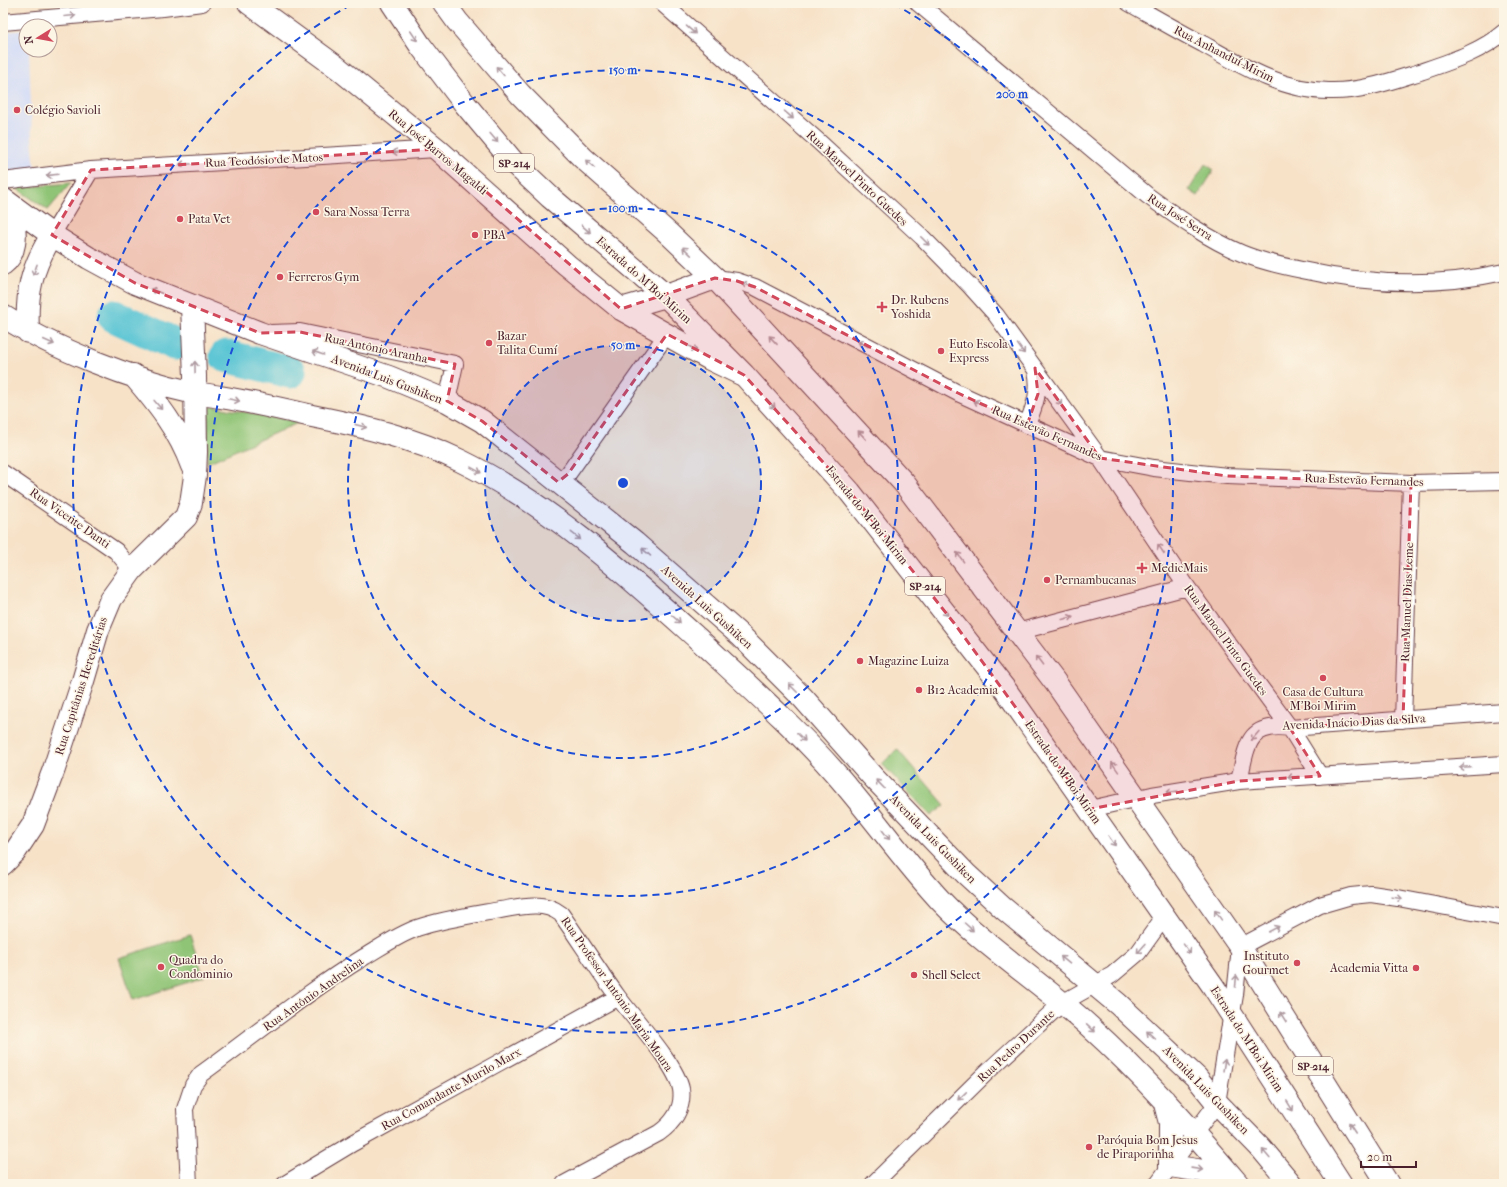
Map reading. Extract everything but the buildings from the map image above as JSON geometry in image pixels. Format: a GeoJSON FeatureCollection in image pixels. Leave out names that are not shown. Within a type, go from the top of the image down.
{"type":"FeatureCollection","features":[{"type":"Feature","properties":{"kind":"main road","name":"Rua José Barros Magaldi"},"geometry":{"type":"LineString","coordinates":[[248,3],[338,68],[437,149],[567,265],[621,309],[744,375]]}},
{"type":"Feature","properties":{"kind":"main road","name":"Estrada do M'Boi Mirim"},"geometry":{"type":"LineString","coordinates":[[392,3],[420,45],[465,104],[515,164],[550,198],[666,296],[744,375],[850,492],[1007,692],[1090,809],[1231,1014],[1341,1184]]}},
{"type":"Feature","properties":{"kind":"main road","name":"SP-214"},"geometry":{"type":"LineString","coordinates":[[444,3],[525,99],[583,158],[668,233],[715,278],[888,464],[1055,682],[1240,947],[1388,1184]]}},
{"type":"Feature","properties":{"kind":"main road","name":"Avenida Luis Gushiken"},"geometry":{"type":"LineString","coordinates":[[3,199],[52,235],[89,258],[136,283],[260,333],[389,377],[447,401],[482,421],[635,543],[741,636],[803,698],[872,776],[966,874],[1003,908],[1095,985],[1197,1078],[1217,1103],[1261,1148],[1291,1184]]}},
{"type":"Feature","properties":{"kind":"main road"},"geometry":{"type":"LineString","coordinates":[[3,210],[12,221],[14,235],[11,254],[3,264]]}},
{"type":"Feature","properties":{"kind":"main road"},"geometry":{"type":"LineString","coordinates":[[28,332],[27,308],[29,289],[40,257],[52,235]]}},
{"type":"Feature","properties":{"kind":"main road"},"geometry":{"type":"LineString","coordinates":[[621,309],[666,296],[715,278]]}},
{"type":"Feature","properties":{"kind":"main road","name":"Rua Capitânias Hereditárias"},"geometry":{"type":"LineString","coordinates":[[3,864],[14,852],[33,825],[54,769],[98,630],[111,599],[132,570],[186,517],[191,503],[195,476],[195,393],[192,306]]}},
{"type":"Feature","properties":{"kind":"main road"},"geometry":{"type":"LineString","coordinates":[[3,316],[28,332],[82,356],[133,375],[195,393],[361,426],[422,445],[460,460],[505,486],[545,512],[603,557],[661,606],[757,693],[834,771],[904,859],[941,900],[971,929],[1089,1026],[1164,1099],[1236,1181]]}},
{"type":"Feature","properties":{"kind":"main road","name":"Rua Capitânias Hereditárias"},"geometry":{"type":"LineString","coordinates":[[133,375],[165,413],[178,432],[195,476]]}},
{"type":"Feature","properties":{"kind":"main road"},"geometry":{"type":"LineString","coordinates":[[1164,1099],[1170,1123],[1172,1175],[1236,1181]]}},
{"type":"Feature","properties":{"kind":"street"},"geometry":{"type":"LineString","coordinates":[[3,22],[163,8],[202,3]]}},
{"type":"Feature","properties":{"kind":"street","name":"Rua Manoel Pinto Guedes"},"geometry":{"type":"LineString","coordinates":[[662,3],[818,141],[922,238],[970,286],[996,315],[1100,458],[1187,587],[1290,728],[1320,776]]}},
{"type":"Feature","properties":{"kind":"street","name":"Rua José Serra"},"geometry":{"type":"LineString","coordinates":[[918,3],[1148,196],[1178,218],[1241,253],[1294,269],[1374,283],[1418,283],[1504,272]]}},
{"type":"Feature","properties":{"kind":"street","name":"Rua Anhanduí-Mirim"},"geometry":{"type":"LineString","coordinates":[[1129,3],[1234,62],[1274,81],[1316,90],[1350,90],[1389,82],[1451,61],[1494,40],[1504,32]]}},
{"type":"Feature","properties":{"kind":"street","name":"Rua Teodósio de Matos"},"geometry":{"type":"LineString","coordinates":[[3,181],[91,170],[437,149]]}},
{"type":"Feature","properties":{"kind":"street"},"geometry":{"type":"LineString","coordinates":[[52,235],[91,170]]}},
{"type":"Feature","properties":{"kind":"street","name":"Rua Estevão Fernandes"},"geometry":{"type":"LineString","coordinates":[[715,278],[737,281],[755,287],[958,393],[1100,458],[1154,468],[1226,476],[1411,483],[1504,481]]}},
{"type":"Feature","properties":{"kind":"street","name":"Rua Antônio Aranha"},"geometry":{"type":"LineString","coordinates":[[260,333],[300,332],[455,364],[447,401]]}},
{"type":"Feature","properties":{"kind":"street"},"geometry":{"type":"LineString","coordinates":[[558,482],[568,474],[667,334]]}},
{"type":"Feature","properties":{"kind":"street","name":"Rua Manoel Pinto Guedes"},"geometry":{"type":"LineString","coordinates":[[1027,425],[1038,394],[1038,378],[1035,368]]}},
{"type":"Feature","properties":{"kind":"street","name":"Rua Vicente Danti"},"geometry":{"type":"LineString","coordinates":[[3,473],[111,547],[132,570]]}},
{"type":"Feature","properties":{"kind":"street","name":"Rua Manuel Dias Leme"},"geometry":{"type":"LineString","coordinates":[[1403,720],[1411,483]]}},
{"type":"Feature","properties":{"kind":"street"},"geometry":{"type":"LineString","coordinates":[[1017,632],[1187,587]]}},
{"type":"Feature","properties":{"kind":"street","name":"Avenida Inácio Dias da Silva"},"geometry":{"type":"LineString","coordinates":[[1239,781],[1247,749],[1257,733],[1265,728],[1274,726],[1290,728],[1504,712]]}},
{"type":"Feature","properties":{"kind":"street"},"geometry":{"type":"LineString","coordinates":[[1090,809],[1239,781],[1504,764]]}},
{"type":"Feature","properties":{"kind":"street"},"geometry":{"type":"LineString","coordinates":[[1157,1184],[1172,1175],[1194,1134],[1217,1103],[1240,947],[1320,905],[1351,896],[1370,894],[1398,898],[1504,918]]}},
{"type":"Feature","properties":{"kind":"street","name":"Rua Professor Antônio Maria Moura"},"geometry":{"type":"LineString","coordinates":[[543,905],[555,909],[561,914],[618,997],[649,1037],[679,1081],[681,1091],[677,1115],[669,1126],[660,1133],[564,1184]]}},
{"type":"Feature","properties":{"kind":"street","name":"Rua Antônio Andrelina"},"geometry":{"type":"LineString","coordinates":[[189,1184],[185,1110],[191,1090],[201,1074],[336,974],[388,942],[416,929],[445,920],[519,907],[543,905]]}},
{"type":"Feature","properties":{"kind":"street","name":"Rua Pedro Durante"},"geometry":{"type":"LineString","coordinates":[[873,1184],[986,1073],[1062,1003],[1112,975],[1138,952],[1164,918]]}},
{"type":"Feature","properties":{"kind":"street","name":"Rua Comandante Murilo Marx"},"geometry":{"type":"LineString","coordinates":[[285,1184],[353,1143],[618,997]]}},
{"type":"Feature","properties":{"kind":"highlighted area"},"geometry":{"type":"Polygon","coordinates":[[[437,149],[621,309],[715,278],[737,281],[755,287],[958,393],[1027,425],[1038,394],[1035,368],[1100,458],[1227,476],[1411,483],[1403,720],[1290,728],[1320,776],[1239,781],[1090,809],[954,623],[850,492],[744,375],[667,334],[568,474],[558,482],[482,421],[447,401],[455,364],[300,332],[260,333],[135,283],[52,235],[91,170],[437,149]]]}},
{"type":"Feature","properties":{"kind":"shaded area","name":"Colégio Savioli"},"geometry":{"type":"Polygon","coordinates":[[[18,31],[18,58],[29,58],[32,137],[35,171],[15,173],[3,170],[3,32],[18,31]]]}},
{"type":"Feature","properties":{"kind":"green space"},"geometry":{"type":"Polygon","coordinates":[[[1205,164],[1214,170],[1198,196],[1189,190],[1205,164]]]}},
{"type":"Feature","properties":{"kind":"green space"},"geometry":{"type":"Polygon","coordinates":[[[71,183],[48,210],[16,188],[71,183]]]}},
{"type":"Feature","properties":{"kind":"green space"},"geometry":{"type":"Polygon","coordinates":[[[211,406],[300,422],[207,463],[208,412],[211,406]]]}},
{"type":"Feature","properties":{"kind":"green space"},"geometry":{"type":"Polygon","coordinates":[[[897,749],[945,805],[931,816],[882,764],[897,749]]]}},
{"type":"Feature","properties":{"kind":"green space","name":"Quadra do Condominio"},"geometry":{"type":"Polygon","coordinates":[[[190,935],[204,977],[133,1000],[119,958],[190,935]]]}},
{"type":"Feature","properties":{"kind":"waterway"},"geometry":{"type":"LineString","coordinates":[[114,316],[175,344]]}},
{"type":"Feature","properties":{"kind":"waterway"},"geometry":{"type":"LineString","coordinates":[[226,356],[290,372]]}},
{"type":"Feature","properties":{"kind":"place","name":"Colégio Savioli"},"geometry":{"type":"Point","coordinates":[17,110]}},
{"type":"Feature","properties":{"kind":"place","name":"Sara Nossa Terra"},"geometry":{"type":"Point","coordinates":[316,212]}},
{"type":"Feature","properties":{"kind":"place","name":"Pata Vet"},"geometry":{"type":"Point","coordinates":[180,219]}},
{"type":"Feature","properties":{"kind":"place","name":"PBA"},"geometry":{"type":"Point","coordinates":[475,235]}},
{"type":"Feature","properties":{"kind":"place","name":"Ferreros Gym"},"geometry":{"type":"Point","coordinates":[280,277]}},
{"type":"Feature","properties":{"kind":"place","name":"Dr. Rubens Yoshida"},"geometry":{"type":"Point","coordinates":[882,307]}},
{"type":"Feature","properties":{"kind":"place","name":"Bazar Talita Cumí"},"geometry":{"type":"Point","coordinates":[489,343]}},
{"type":"Feature","properties":{"kind":"place","name":"Euto Escola Express"},"geometry":{"type":"Point","coordinates":[941,351]}},
{"type":"Feature","properties":{"kind":"place","name":"MedicMais"},"geometry":{"type":"Point","coordinates":[1142,568]}},
{"type":"Feature","properties":{"kind":"place","name":"Pernambucanas"},"geometry":{"type":"Point","coordinates":[1047,580]}},
{"type":"Feature","properties":{"kind":"place","name":"Magazine Luiza"},"geometry":{"type":"Point","coordinates":[860,661]}},
{"type":"Feature","properties":{"kind":"place","name":"Casa de Cultura M'Boi Mirim"},"geometry":{"type":"Point","coordinates":[1323,678]}},
{"type":"Feature","properties":{"kind":"place","name":"B12 Academia"},"geometry":{"type":"Point","coordinates":[919,690]}},
{"type":"Feature","properties":{"kind":"place","name":"Instituto Gourmet"},"geometry":{"type":"Point","coordinates":[1297,963]}},
{"type":"Feature","properties":{"kind":"place","name":"Quadra do Condominio"},"geometry":{"type":"Point","coordinates":[161,967]}},
{"type":"Feature","properties":{"kind":"place","name":"Academia Vitta"},"geometry":{"type":"Point","coordinates":[1416,968]}},
{"type":"Feature","properties":{"kind":"place","name":"Shell Select"},"geometry":{"type":"Point","coordinates":[914,975]}},
{"type":"Feature","properties":{"kind":"place","name":"Paróquia Bom Jesus de Piraporinha"},"geometry":{"type":"Point","coordinates":[1089,1147]}}]}
